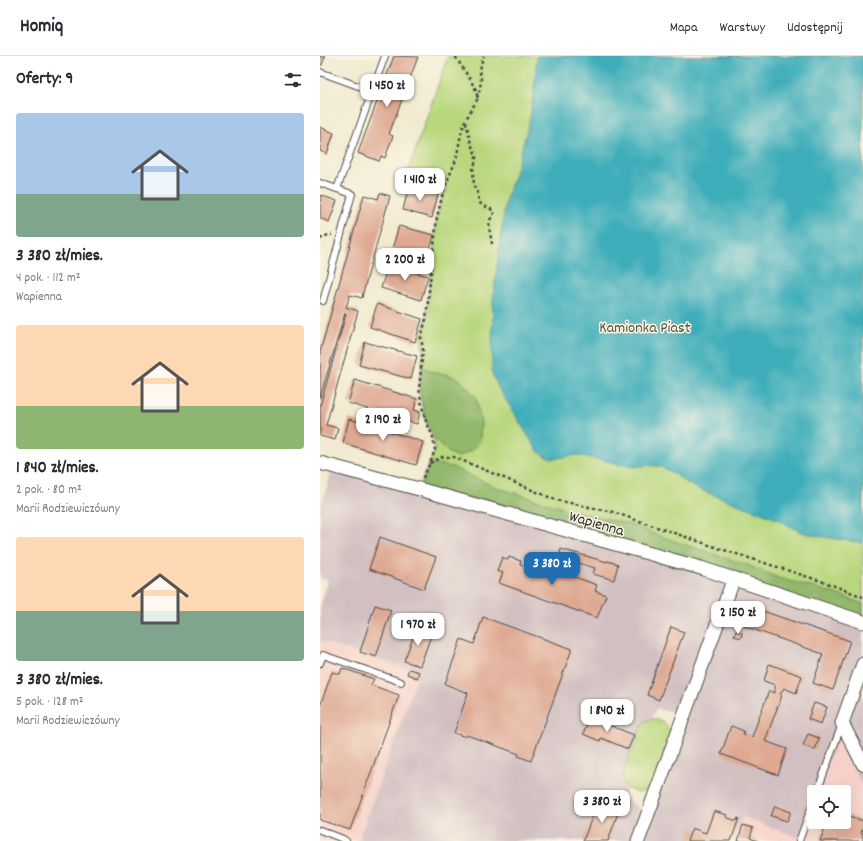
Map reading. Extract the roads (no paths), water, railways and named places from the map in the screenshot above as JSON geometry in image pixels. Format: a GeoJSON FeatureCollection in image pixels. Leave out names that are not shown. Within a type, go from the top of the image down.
{"type":"FeatureCollection","features":[{"type":"Feature","properties":{"kind":"street","name":"Wapienna"},"geometry":{"type":"LineString","coordinates":[[320,463],[419,489],[734,578],[863,622]]}},
{"type":"Feature","properties":{"kind":"street"},"geometry":{"type":"LineString","coordinates":[[638,841],[734,578]]}},
{"type":"Feature","properties":{"kind":"street"},"geometry":{"type":"LineString","coordinates":[[863,664],[842,723],[863,764]]}},
{"type":"Feature","properties":{"kind":"lane"},"geometry":{"type":"LineString","coordinates":[[337,189],[385,56]]}},
{"type":"Feature","properties":{"kind":"lane"},"geometry":{"type":"LineString","coordinates":[[320,72],[372,91]]}},
{"type":"Feature","properties":{"kind":"lane"},"geometry":{"type":"LineString","coordinates":[[320,183],[352,194],[323,301]]}},
{"type":"Feature","properties":{"kind":"lane"},"geometry":{"type":"LineString","coordinates":[[320,663],[323,656],[401,682]]}},
{"type":"Feature","properties":{"kind":"lane"},"geometry":{"type":"LineString","coordinates":[[820,785],[842,723]]}},
{"type":"Feature","properties":{"kind":"lane"},"geometry":{"type":"LineString","coordinates":[[799,841],[807,819]]}},
{"type":"Feature","properties":{"kind":"lane"},"geometry":{"type":"LineString","coordinates":[[320,830],[346,841]]}},
{"type":"Feature","properties":{"kind":"water","name":"Kamionka Piast"},"geometry":{"type":"Polygon","coordinates":[[[537,56],[863,56],[863,543],[801,532],[777,519],[698,489],[661,467],[649,465],[636,467],[626,466],[577,455],[551,459],[544,456],[537,450],[499,389],[492,373],[492,347],[493,299],[506,198],[515,174],[529,122],[537,56]]]}}]}
